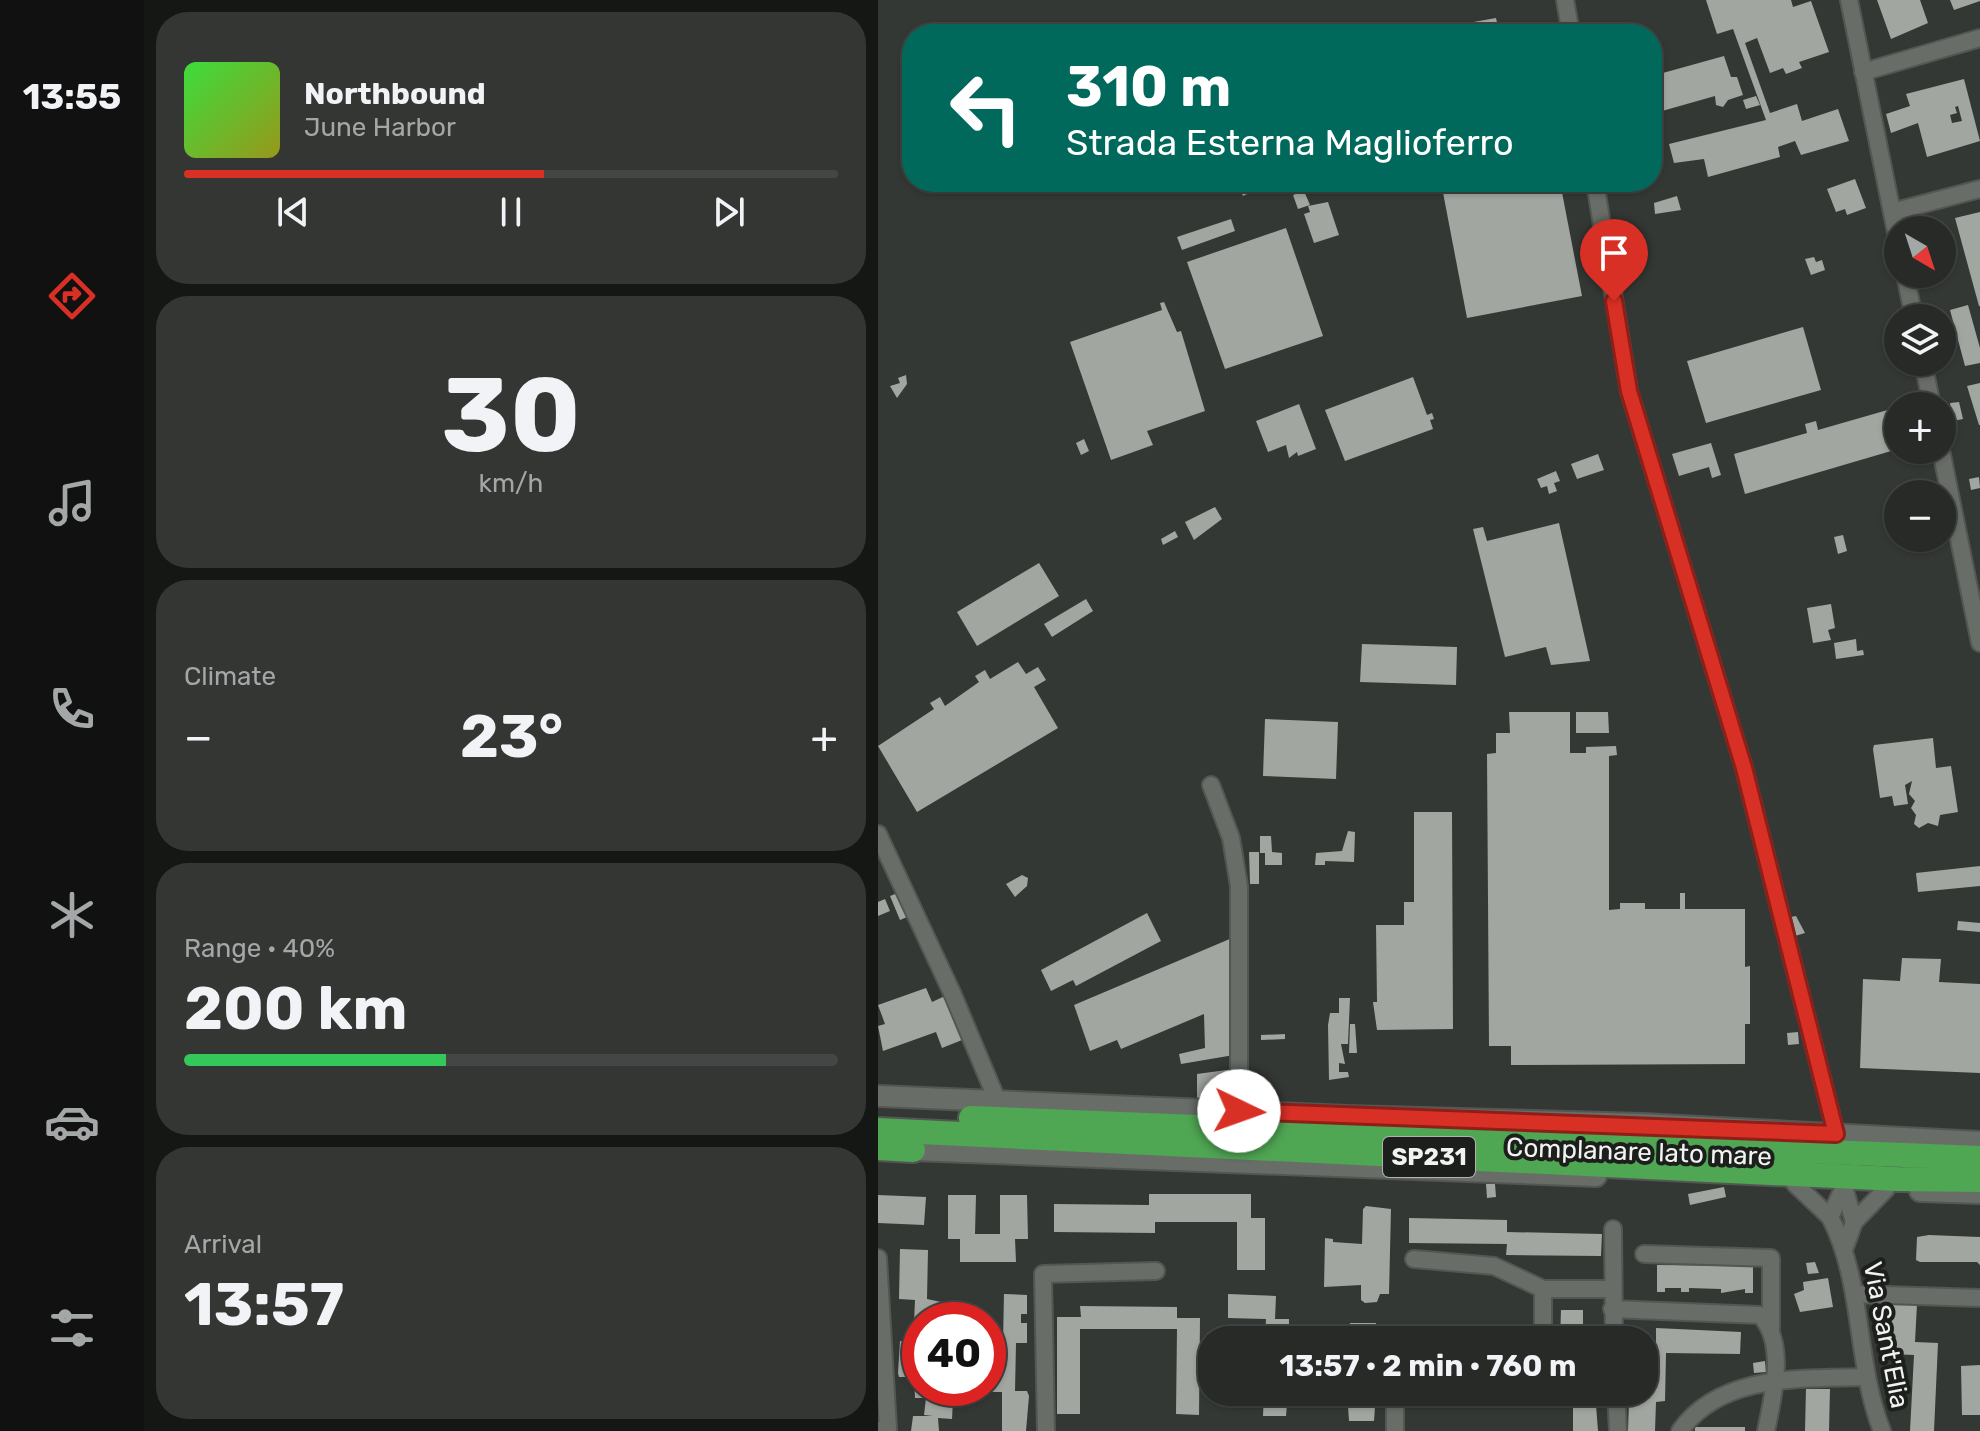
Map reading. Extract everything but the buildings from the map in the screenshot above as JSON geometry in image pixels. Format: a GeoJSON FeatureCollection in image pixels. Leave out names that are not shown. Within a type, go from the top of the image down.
{"type":"FeatureCollection","features":[{"type":"Feature","properties":{"kind":"highway","name":"SP231"},"geometry":{"type":"LineString","coordinates":[[878,1114],[1980,1158]]}},
{"type":"Feature","properties":{"kind":"highway","name":"SP231"},"geometry":{"type":"LineString","coordinates":[[878,1130],[1980,1180]]}},
{"type":"Feature","properties":{"kind":"highway"},"geometry":{"type":"LineString","coordinates":[[878,1148],[913,1150]]}},
{"type":"Feature","properties":{"kind":"street"},"geometry":{"type":"LineString","coordinates":[[1565,0],[1569,24]]}},
{"type":"Feature","properties":{"kind":"street"},"geometry":{"type":"LineString","coordinates":[[1849,0],[1893,216]]}},
{"type":"Feature","properties":{"kind":"street"},"geometry":{"type":"LineString","coordinates":[[1863,72],[1980,38]]}},
{"type":"Feature","properties":{"kind":"street"},"geometry":{"type":"LineString","coordinates":[[1892,212],[1980,189]]}},
{"type":"Feature","properties":{"kind":"street"},"geometry":{"type":"LineString","coordinates":[[1597,192],[1629,391],[1744,768],[1836,1134]]}},
{"type":"Feature","properties":{"kind":"street"},"geometry":{"type":"LineString","coordinates":[[1944,464],[1980,643]]}},
{"type":"Feature","properties":{"kind":"street"},"geometry":{"type":"LineString","coordinates":[[1211,785],[1231,838],[1239,886],[1239,1111]]}},
{"type":"Feature","properties":{"kind":"street"},"geometry":{"type":"LineString","coordinates":[[878,834],[953,995],[997,1100]]}},
{"type":"Feature","properties":{"kind":"street"},"geometry":{"type":"LineString","coordinates":[[878,1096],[1980,1142]]}},
{"type":"Feature","properties":{"kind":"street","name":"Complanare lato mare"},"geometry":{"type":"LineString","coordinates":[[913,1150],[1980,1193]]}},
{"type":"Feature","properties":{"kind":"street","name":"Via Sant'Elia"},"geometry":{"type":"LineString","coordinates":[[1795,1184],[1830,1217],[1845,1247],[1867,1377],[1882,1431]]}},
{"type":"Feature","properties":{"kind":"street"},"geometry":{"type":"LineString","coordinates":[[1830,1217],[1844,1187]]}},
{"type":"Feature","properties":{"kind":"street"},"geometry":{"type":"LineString","coordinates":[[1844,1187],[1854,1222]]}},
{"type":"Feature","properties":{"kind":"street","name":"Via Sant'Elia"},"geometry":{"type":"LineString","coordinates":[[1845,1247],[1854,1222],[1886,1189]]}},
{"type":"Feature","properties":{"kind":"street"},"geometry":{"type":"LineString","coordinates":[[1613,1229],[1613,1326]]}},
{"type":"Feature","properties":{"kind":"street"},"geometry":{"type":"LineString","coordinates":[[1644,1254],[1771,1258],[1774,1382],[1766,1431]]}},
{"type":"Feature","properties":{"kind":"street"},"geometry":{"type":"LineString","coordinates":[[878,1258],[888,1429],[878,1430]]}},
{"type":"Feature","properties":{"kind":"street"},"geometry":{"type":"LineString","coordinates":[[1414,1259],[1494,1266],[1543,1289],[1612,1289]]}},
{"type":"Feature","properties":{"kind":"street"},"geometry":{"type":"LineString","coordinates":[[1046,1431],[1043,1274],[1156,1271]]}},
{"type":"Feature","properties":{"kind":"street"},"geometry":{"type":"LineString","coordinates":[[1543,1289],[1543,1326]]}},
{"type":"Feature","properties":{"kind":"street"},"geometry":{"type":"LineString","coordinates":[[1854,1294],[1980,1298]]}},
{"type":"Feature","properties":{"kind":"street"},"geometry":{"type":"LineString","coordinates":[[1612,1309],[1760,1315],[1771,1328]]}},
{"type":"Feature","properties":{"kind":"street"},"geometry":{"type":"LineString","coordinates":[[1680,1431],[1693,1413],[1737,1388],[1774,1382],[1867,1377]]}},
{"type":"Feature","properties":{"kind":"street"},"geometry":{"type":"LineString","coordinates":[[1395,1406],[1395,1431]]}},
{"type":"Feature","properties":{"kind":"street"},"geometry":{"type":"LineString","coordinates":[[1617,1406],[1618,1431]]}},
{"type":"Feature","properties":{"kind":"route"},"geometry":{"type":"LineString","coordinates":[[1239,1111],[1643,1124],[1836,1134],[1744,768],[1629,391],[1614,301]]}}]}
